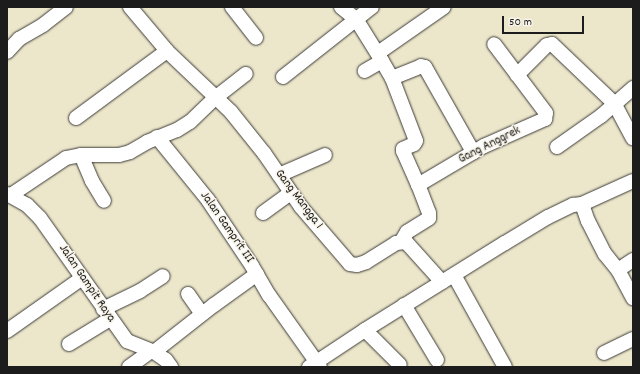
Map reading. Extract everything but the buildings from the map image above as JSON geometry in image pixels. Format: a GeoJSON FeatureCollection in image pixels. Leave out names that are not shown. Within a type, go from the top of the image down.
{"type":"FeatureCollection","features":[{"type":"Feature","properties":{"kind":"street"},"geometry":{"type":"LineString","coordinates":[[9,46],[66,7]]}},
{"type":"Feature","properties":{"kind":"street","name":"Gang Mangga 1"},"geometry":{"type":"LineString","coordinates":[[130,7],[167,51],[231,112],[255,141],[292,193],[350,264],[357,265],[366,262],[396,243],[402,242]]}},
{"type":"Feature","properties":{"kind":"street"},"geometry":{"type":"LineString","coordinates":[[232,7],[256,38]]}},
{"type":"Feature","properties":{"kind":"street"},"geometry":{"type":"LineString","coordinates":[[341,7],[356,19],[392,78],[416,140],[414,144],[403,149],[403,151],[429,213],[429,218],[407,232],[402,242],[409,244],[442,282]]}},
{"type":"Feature","properties":{"kind":"street"},"geometry":{"type":"LineString","coordinates":[[283,77],[372,7]]}},
{"type":"Feature","properties":{"kind":"street"},"geometry":{"type":"LineString","coordinates":[[365,71],[380,57],[444,7]]}},
{"type":"Feature","properties":{"kind":"street","name":"Gang Anggrek"},"geometry":{"type":"LineString","coordinates":[[418,186],[473,152],[545,119],[546,113],[494,44]]}},
{"type":"Feature","properties":{"kind":"street"},"geometry":{"type":"LineString","coordinates":[[517,75],[548,45],[552,44],[614,103],[633,138]]}},
{"type":"Feature","properties":{"kind":"street"},"geometry":{"type":"LineString","coordinates":[[76,118],[167,51]]}},
{"type":"Feature","properties":{"kind":"street"},"geometry":{"type":"LineString","coordinates":[[392,78],[421,66],[425,67],[473,152]]}},
{"type":"Feature","properties":{"kind":"street"},"geometry":{"type":"LineString","coordinates":[[9,195],[62,160],[81,155],[119,155],[130,152],[158,137],[177,130],[190,122],[215,98],[246,74]]}},
{"type":"Feature","properties":{"kind":"street"},"geometry":{"type":"LineString","coordinates":[[557,147],[601,116],[614,103],[633,88]]}},
{"type":"Feature","properties":{"kind":"street","name":"Jalan Gamprit III"},"geometry":{"type":"LineString","coordinates":[[129,367],[152,352],[257,274],[208,200],[158,137]]}},
{"type":"Feature","properties":{"kind":"street"},"geometry":{"type":"LineString","coordinates":[[81,155],[92,181],[104,201]]}},
{"type":"Feature","properties":{"kind":"street"},"geometry":{"type":"LineString","coordinates":[[279,175],[325,155]]}},
{"type":"Feature","properties":{"kind":"street"},"geometry":{"type":"LineString","coordinates":[[257,274],[315,365],[404,305],[548,217],[573,205],[582,204],[633,181]]}},
{"type":"Feature","properties":{"kind":"street"},"geometry":{"type":"LineString","coordinates":[[263,213],[292,193]]}},
{"type":"Feature","properties":{"kind":"street","name":"Jalan Gampit Raya"},"geometry":{"type":"LineString","coordinates":[[9,195],[27,205],[40,218],[126,341],[152,352],[166,360],[171,367]]}},
{"type":"Feature","properties":{"kind":"street"},"geometry":{"type":"LineString","coordinates":[[582,204],[588,221],[605,254],[618,270],[633,298]]}},
{"type":"Feature","properties":{"kind":"street"},"geometry":{"type":"LineString","coordinates":[[618,270],[633,260]]}},
{"type":"Feature","properties":{"kind":"street"},"geometry":{"type":"LineString","coordinates":[[454,275],[505,367]]}},
{"type":"Feature","properties":{"kind":"street"},"geometry":{"type":"LineString","coordinates":[[69,344],[106,314],[163,276]]}},
{"type":"Feature","properties":{"kind":"street"},"geometry":{"type":"LineString","coordinates":[[7,331],[82,278]]}},
{"type":"Feature","properties":{"kind":"street"},"geometry":{"type":"LineString","coordinates":[[188,294],[202,314]]}},
{"type":"Feature","properties":{"kind":"street"},"geometry":{"type":"LineString","coordinates":[[404,305],[437,360]]}},
{"type":"Feature","properties":{"kind":"street"},"geometry":{"type":"LineString","coordinates":[[365,330],[400,365]]}},
{"type":"Feature","properties":{"kind":"street"},"geometry":{"type":"LineString","coordinates":[[604,353],[633,339]]}}]}
